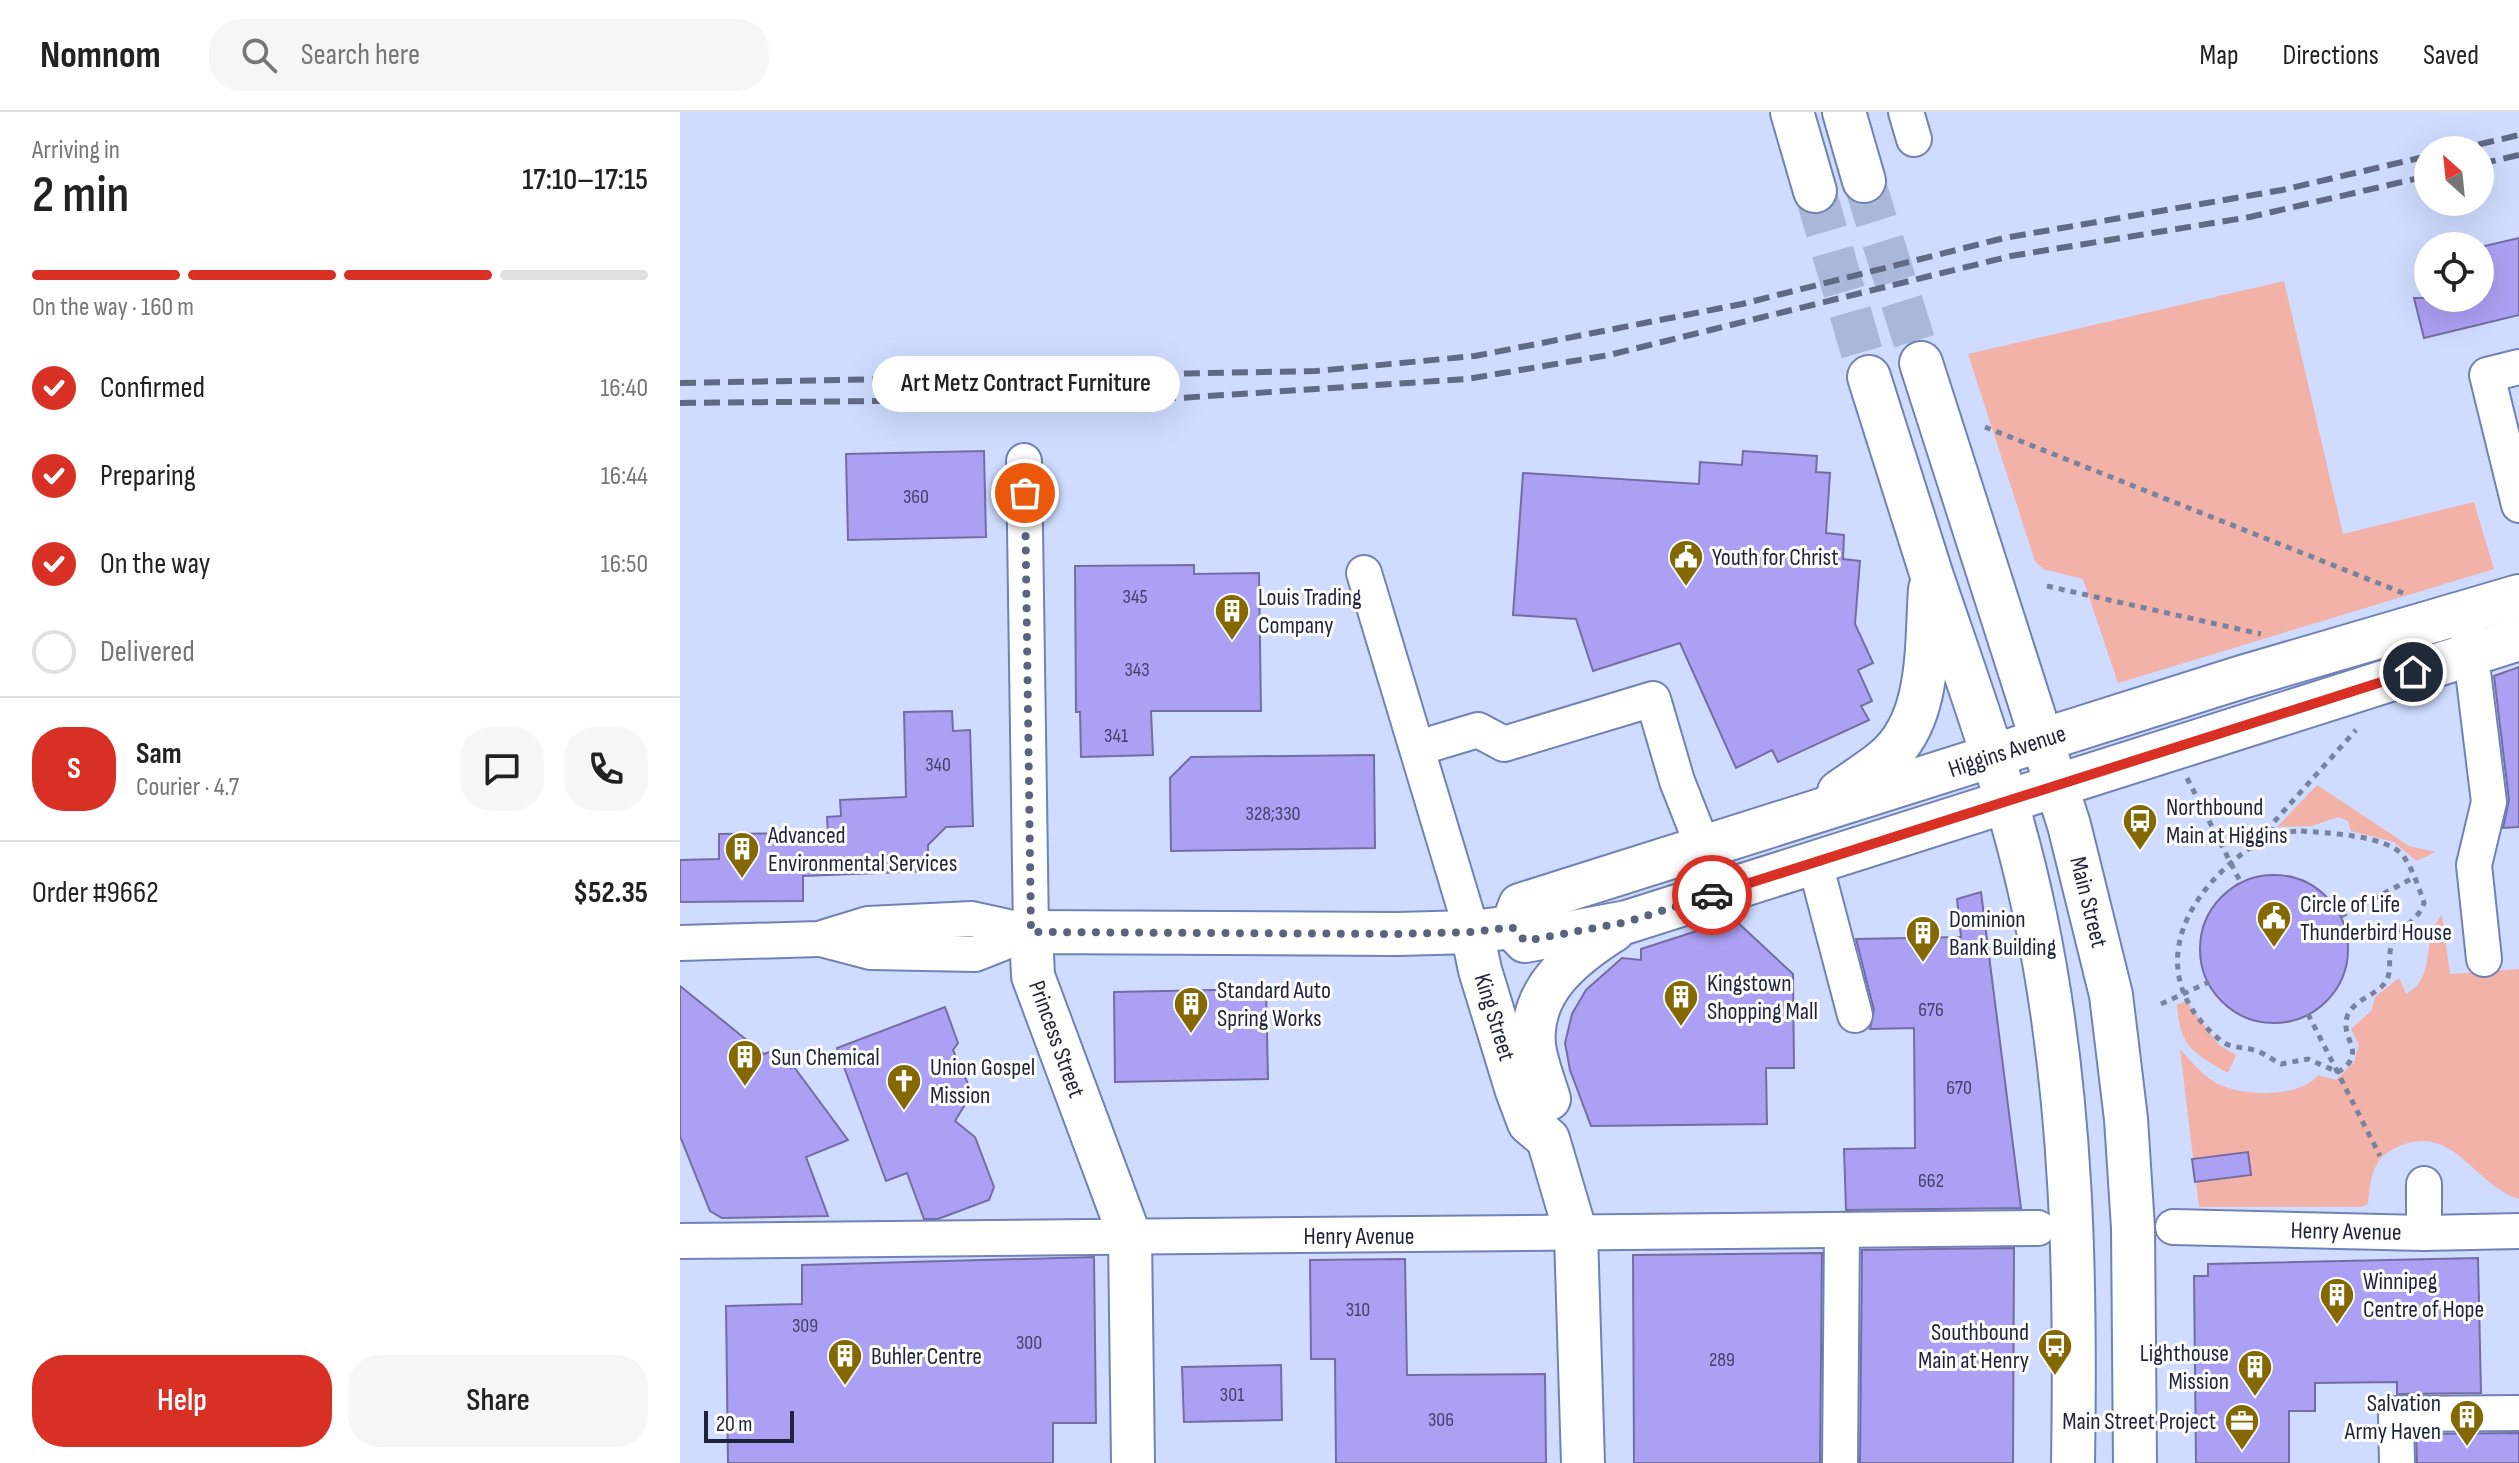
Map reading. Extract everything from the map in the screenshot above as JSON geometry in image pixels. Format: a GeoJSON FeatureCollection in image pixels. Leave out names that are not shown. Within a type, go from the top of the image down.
{"type":"FeatureCollection","features":[{"type":"Feature","properties":{"kind":"main road"},"geometry":{"type":"LineString","coordinates":[[1792,112],[1815,191]]}},
{"type":"Feature","properties":{"kind":"main road"},"geometry":{"type":"LineString","coordinates":[[1844,112],[1864,181]]}},
{"type":"Feature","properties":{"kind":"main road","name":"Main Street"},"geometry":{"type":"LineString","coordinates":[[1921,363],[2055,785],[2100,942],[2119,1058],[2133,1228],[2135,1463]]}},
{"type":"Feature","properties":{"kind":"main road"},"geometry":{"type":"LineString","coordinates":[[1869,377],[2007,803],[2042,948],[2065,1116],[2074,1229],[2073,1463]]}},
{"type":"Feature","properties":{"kind":"main road"},"geometry":{"type":"LineString","coordinates":[[1807,815],[1888,758],[1913,723],[1924,676],[1931,572]]}},
{"type":"Feature","properties":{"kind":"main road","name":"Higgins Avenue"},"geometry":{"type":"LineString","coordinates":[[1492,929],[1520,905],[2040,740],[2519,596]]}},
{"type":"Feature","properties":{"kind":"main road","name":"Higgins Avenue"},"geometry":{"type":"LineString","coordinates":[[1031,932],[1492,929],[1525,941],[1627,922],[2519,639]]}},
{"type":"Feature","properties":{"kind":"main road"},"geometry":{"type":"LineString","coordinates":[[1548,1139],[1553,1114],[1534,1037],[1545,992],[1563,967],[1582,950],[1627,922]]}},
{"type":"Feature","properties":{"kind":"main road","name":"King Street"},"geometry":{"type":"LineString","coordinates":[[1492,929],[1481,975],[1529,1123],[1548,1139],[1576,1234],[1583,1463]]}},
{"type":"Feature","properties":{"kind":"main road","name":"Princess Street"},"geometry":{"type":"LineString","coordinates":[[1031,932],[1033,976],[1130,1237],[1133,1463]]}},
{"type":"Feature","properties":{"kind":"street"},"geometry":{"type":"LineString","coordinates":[[2518,499],[2487,375],[2519,367]]}},
{"type":"Feature","properties":{"kind":"street","name":"Princess Street"},"geometry":{"type":"LineString","coordinates":[[1024,461],[1031,932]]}},
{"type":"Feature","properties":{"kind":"street","name":"King Street"},"geometry":{"type":"LineString","coordinates":[[1364,573],[1418,748],[1492,929]]}},
{"type":"Feature","properties":{"kind":"street"},"geometry":{"type":"LineString","coordinates":[[2466,610],[2489,802],[2474,865],[2484,959]]}},
{"type":"Feature","properties":{"kind":"street"},"geometry":{"type":"LineString","coordinates":[[1418,748],[1478,730],[1504,744],[1653,699],[1677,781],[1703,847]]}},
{"type":"Feature","properties":{"kind":"street"},"geometry":{"type":"LineString","coordinates":[[1815,863],[1855,1015]]}},
{"type":"Feature","properties":{"kind":"street","name":"Higgins Avenue"},"geometry":{"type":"LineString","coordinates":[[680,943],[819,939],[871,952],[975,954],[1031,932]]}},
{"type":"Feature","properties":{"kind":"street"},"geometry":{"type":"LineString","coordinates":[[2424,1184],[2424,1233]]}},
{"type":"Feature","properties":{"kind":"street","name":"Henry Avenue"},"geometry":{"type":"LineString","coordinates":[[2173,1227],[2424,1233],[2519,1231]]}},
{"type":"Feature","properties":{"kind":"street","name":"Henry Avenue"},"geometry":{"type":"LineString","coordinates":[[680,1241],[2038,1228]]}},
{"type":"Feature","properties":{"kind":"street"},"geometry":{"type":"LineString","coordinates":[[1840,1463],[1842,1230]]}},
{"type":"Feature","properties":{"kind":"street"},"geometry":{"type":"LineString","coordinates":[[2397,1463],[2396,1414],[2519,1413]]}},
{"type":"Feature","properties":{"kind":"path"},"geometry":{"type":"LineString","coordinates":[[1985,427],[2408,595]]}},
{"type":"Feature","properties":{"kind":"path"},"geometry":{"type":"LineString","coordinates":[[2047,586],[2262,634]]}},
{"type":"Feature","properties":{"kind":"path"},"geometry":{"type":"LineString","coordinates":[[2271,833],[2273,823],[2362,723]]}},
{"type":"Feature","properties":{"kind":"path"},"geometry":{"type":"LineString","coordinates":[[2185,774],[2241,883]]}},
{"type":"Feature","properties":{"kind":"path"},"geometry":{"type":"LineString","coordinates":[[2301,831],[2352,836],[2393,847],[2403,855],[2424,903],[2422,912],[2408,923],[2391,945],[2389,977],[2350,1011],[2346,1020],[2352,1057],[2349,1066],[2338,1072],[2308,1059],[2281,1064],[2256,1050],[2232,1048],[2213,1033],[2185,993],[2178,961],[2182,928],[2203,889],[2271,833],[2301,831]]}},
{"type":"Feature","properties":{"kind":"path"},"geometry":{"type":"LineString","coordinates":[[2341,916],[2413,878]]}},
{"type":"Feature","properties":{"kind":"path"},"geometry":{"type":"LineString","coordinates":[[2161,1004],[2209,982]]}},
{"type":"Feature","properties":{"kind":"path"},"geometry":{"type":"LineString","coordinates":[[2308,1014],[2380,1156]]}},
{"type":"Feature","properties":{"kind":"shaded area"},"geometry":{"type":"Polygon","coordinates":[[[2284,281],[2343,534],[2474,502],[2494,569],[2118,683],[2083,579],[2043,569],[2035,561],[1968,354],[2284,281]]]}},
{"type":"Feature","properties":{"kind":"shaded area"},"geometry":{"type":"Polygon","coordinates":[[[2317,785],[2409,846],[2436,852],[2416,861],[2394,842],[2351,831],[2348,821],[2338,817],[2312,826],[2277,827],[2317,785]]]}},
{"type":"Feature","properties":{"kind":"shaded area"},"geometry":{"type":"Polygon","coordinates":[[[2442,915],[2450,974],[2519,969],[2519,1199],[2503,1192],[2450,1150],[2436,1143],[2420,1141],[2392,1149],[2379,1161],[2372,1175],[2368,1204],[2361,1207],[2199,1207],[2180,1049],[2211,1080],[2235,1090],[2283,1092],[2309,1083],[2318,1075],[2336,1080],[2354,1062],[2359,1045],[2351,1029],[2372,1010],[2375,997],[2399,978],[2406,994],[2422,977],[2431,935],[2442,915]]]}},
{"type":"Feature","properties":{"kind":"shaded area"},"geometry":{"type":"Polygon","coordinates":[[[2186,1001],[2219,1045],[2236,1055],[2228,1073],[2197,1054],[2185,1040],[2177,1005],[2186,1001]]]}},
{"type":"Feature","properties":{"kind":"building"},"geometry":{"type":"Polygon","coordinates":[[[2519,238],[2519,315],[2424,338],[2418,312],[2494,312],[2494,244],[2519,238]]]}},
{"type":"Feature","properties":{"kind":"building"},"geometry":{"type":"Polygon","coordinates":[[[984,451],[986,537],[848,540],[846,454],[984,451]]]}},
{"type":"Feature","properties":{"kind":"building","name":"Youth for Christ"},"geometry":{"type":"Polygon","coordinates":[[[1743,451],[1817,456],[1816,472],[1830,473],[1826,533],[1844,535],[1843,559],[1860,561],[1855,624],[1873,663],[1858,670],[1872,701],[1861,706],[1869,720],[1778,762],[1772,750],[1736,768],[1680,643],[1593,671],[1576,619],[1513,615],[1523,473],[1699,484],[1700,462],[1742,465],[1743,451]]]}},
{"type":"Feature","properties":{"kind":"building"},"geometry":{"type":"Polygon","coordinates":[[[1194,565],[1194,574],[1259,573],[1261,711],[1151,711],[1153,755],[1081,757],[1080,712],[1076,712],[1075,566],[1194,565]]]}},
{"type":"Feature","properties":{"kind":"building"},"geometry":{"type":"Polygon","coordinates":[[[2519,667],[2519,827],[2503,828],[2509,800],[2494,676],[2519,667]]]}},
{"type":"Feature","properties":{"kind":"building"},"geometry":{"type":"Polygon","coordinates":[[[952,711],[953,731],[970,730],[973,826],[946,827],[928,845],[928,871],[803,876],[803,901],[680,902],[680,860],[719,859],[719,834],[828,833],[827,817],[841,816],[840,800],[906,797],[904,712],[952,711]]]}},
{"type":"Feature","properties":{"kind":"building"},"geometry":{"type":"Polygon","coordinates":[[[1374,755],[1375,848],[1171,851],[1170,778],[1191,757],[1374,755]]]}},
{"type":"Feature","properties":{"kind":"building","name":"Circle of Life Thunderbird House"},"geometry":{"type":"Polygon","coordinates":[[[2274,875],[2302,880],[2327,896],[2343,921],[2348,949],[2343,977],[2327,1002],[2302,1018],[2274,1023],[2246,1018],[2221,1002],[2205,977],[2200,949],[2205,921],[2221,896],[2246,880],[2274,875]]]}},
{"type":"Feature","properties":{"kind":"building"},"geometry":{"type":"Polygon","coordinates":[[[1981,892],[2021,1208],[1846,1210],[1844,1149],[1915,1148],[1914,1028],[1870,1029],[1874,1010],[1856,939],[1961,937],[1957,899],[1981,892]]]}},
{"type":"Feature","properties":{"kind":"building","name":"Kingstown Shopping Mall"},"geometry":{"type":"Polygon","coordinates":[[[1734,919],[1793,974],[1794,1068],[1766,1068],[1767,1124],[1591,1126],[1570,1070],[1565,1043],[1572,1014],[1586,990],[1622,958],[1641,960],[1641,949],[1734,919]]]}},
{"type":"Feature","properties":{"kind":"building","name":"Sun Chemical"},"geometry":{"type":"Polygon","coordinates":[[[680,986],[764,1054],[775,1050],[791,1068],[794,1067],[848,1140],[806,1157],[828,1216],[722,1218],[710,1211],[680,1136],[680,986]]]}},
{"type":"Feature","properties":{"kind":"building","name":"Standard Auto Spring Works"},"geometry":{"type":"Polygon","coordinates":[[[1266,989],[1268,1079],[1115,1082],[1114,992],[1266,989]]]}},
{"type":"Feature","properties":{"kind":"building","name":"Union Gospel Mission"},"geometry":{"type":"Polygon","coordinates":[[[945,1007],[958,1043],[953,1050],[972,1093],[955,1121],[975,1137],[994,1187],[989,1200],[938,1219],[924,1219],[907,1173],[886,1181],[837,1048],[945,1007]]]}},
{"type":"Feature","properties":{"kind":"building"},"geometry":{"type":"Polygon","coordinates":[[[2248,1152],[2251,1175],[2195,1182],[2192,1159],[2248,1152]]]}},
{"type":"Feature","properties":{"kind":"building"},"geometry":{"type":"Polygon","coordinates":[[[2014,1248],[2013,1463],[1860,1463],[1862,1250],[2014,1248]]]}},
{"type":"Feature","properties":{"kind":"building"},"geometry":{"type":"Polygon","coordinates":[[[1822,1253],[1820,1463],[1634,1463],[1633,1255],[1822,1253]]]}},
{"type":"Feature","properties":{"kind":"building"},"geometry":{"type":"Polygon","coordinates":[[[1094,1257],[1096,1423],[1053,1423],[1053,1463],[728,1463],[726,1306],[802,1304],[802,1265],[1094,1257]]]}},
{"type":"Feature","properties":{"kind":"building","name":"Winnipeg Centre of Hope"},"geometry":{"type":"Polygon","coordinates":[[[2478,1258],[2481,1393],[2397,1394],[2397,1382],[2315,1383],[2315,1411],[2289,1411],[2289,1463],[2196,1463],[2194,1276],[2208,1276],[2208,1264],[2478,1258]]]}},
{"type":"Feature","properties":{"kind":"building"},"geometry":{"type":"Polygon","coordinates":[[[1405,1259],[1407,1375],[1545,1374],[1546,1463],[1336,1463],[1335,1359],[1311,1359],[1310,1260],[1405,1259]]]}},
{"type":"Feature","properties":{"kind":"building"},"geometry":{"type":"Polygon","coordinates":[[[1281,1365],[1282,1420],[1184,1422],[1182,1367],[1281,1365]]]}},
{"type":"Feature","properties":{"kind":"building","name":"Salvation Army Haven"},"geometry":{"type":"Polygon","coordinates":[[[2519,1433],[2519,1463],[2417,1463],[2416,1434],[2519,1433]]]}},
{"type":"Feature","properties":{"kind":"tunnel"},"geometry":{"type":"LineString","coordinates":[[1864,181],[1921,363]]}},
{"type":"Feature","properties":{"kind":"tunnel"},"geometry":{"type":"LineString","coordinates":[[1815,191],[1869,377]]}},
{"type":"Feature","properties":{"kind":"railway"},"geometry":{"type":"LineString","coordinates":[[2494,141],[2519,135]]}},
{"type":"Feature","properties":{"kind":"railway"},"geometry":{"type":"LineString","coordinates":[[2494,161],[2519,155]]}},
{"type":"Feature","properties":{"kind":"railway"},"geometry":{"type":"LineString","coordinates":[[680,383],[1316,371],[1475,356],[1742,304],[2004,238],[2282,190],[2414,159]]}},
{"type":"Feature","properties":{"kind":"railway"},"geometry":{"type":"LineString","coordinates":[[680,403],[1179,398],[1467,379],[1609,355],[2011,256],[2250,217],[2414,179]]}},
{"type":"Feature","properties":{"kind":"way so far"},"geometry":{"type":"LineString","coordinates":[[1025,493],[1031,932],[1397,934],[1472,932],[1512,927],[1525,941],[1627,922],[1712,895]]}},
{"type":"Feature","properties":{"kind":"place","name":"Art Metz Contract Furniture"},"geometry":{"type":"Point","coordinates":[1025,493]}},
{"type":"Feature","properties":{"kind":"place","name":"Youth for Christ"},"geometry":{"type":"Point","coordinates":[1686,588]}},
{"type":"Feature","properties":{"kind":"place","name":"Louis Trading Company"},"geometry":{"type":"Point","coordinates":[1232,642]}},
{"type":"Feature","properties":{"kind":"place","name":"Northbound Main at Higgins"},"geometry":{"type":"Point","coordinates":[2140,852]}},
{"type":"Feature","properties":{"kind":"place","name":"Advanced Environmental Services"},"geometry":{"type":"Point","coordinates":[742,880]}},
{"type":"Feature","properties":{"kind":"place","name":"Circle of Life Thunderbird House"},"geometry":{"type":"Point","coordinates":[2274,949]}},
{"type":"Feature","properties":{"kind":"place","name":"Dominion Bank Building"},"geometry":{"type":"Point","coordinates":[1923,964]}},
{"type":"Feature","properties":{"kind":"place","name":"Kingstown Shopping Mall"},"geometry":{"type":"Point","coordinates":[1681,1028]}},
{"type":"Feature","properties":{"kind":"place","name":"Standard Auto Spring Works"},"geometry":{"type":"Point","coordinates":[1191,1035]}},
{"type":"Feature","properties":{"kind":"place","name":"Sun Chemical"},"geometry":{"type":"Point","coordinates":[745,1088]}},
{"type":"Feature","properties":{"kind":"place","name":"Union Gospel Mission"},"geometry":{"type":"Point","coordinates":[904,1112]}},
{"type":"Feature","properties":{"kind":"place","name":"Winnipeg Centre of Hope"},"geometry":{"type":"Point","coordinates":[2337,1326]}},
{"type":"Feature","properties":{"kind":"place","name":"Southbound Main at Henry"},"geometry":{"type":"Point","coordinates":[2055,1377]}},
{"type":"Feature","properties":{"kind":"place","name":"Buhler Centre"},"geometry":{"type":"Point","coordinates":[845,1387]}},
{"type":"Feature","properties":{"kind":"place","name":"Lighthouse Mission"},"geometry":{"type":"Point","coordinates":[2255,1398]}},
{"type":"Feature","properties":{"kind":"place","name":"Salvation Army Haven"},"geometry":{"type":"Point","coordinates":[2467,1448]}},
{"type":"Feature","properties":{"kind":"place","name":"Main Street Project"},"geometry":{"type":"Point","coordinates":[2242,1452]}},
{"type":"Feature","properties":{"kind":"route"},"geometry":{"type":"LineString","coordinates":[[1712,895],[2413,672]]}}]}
